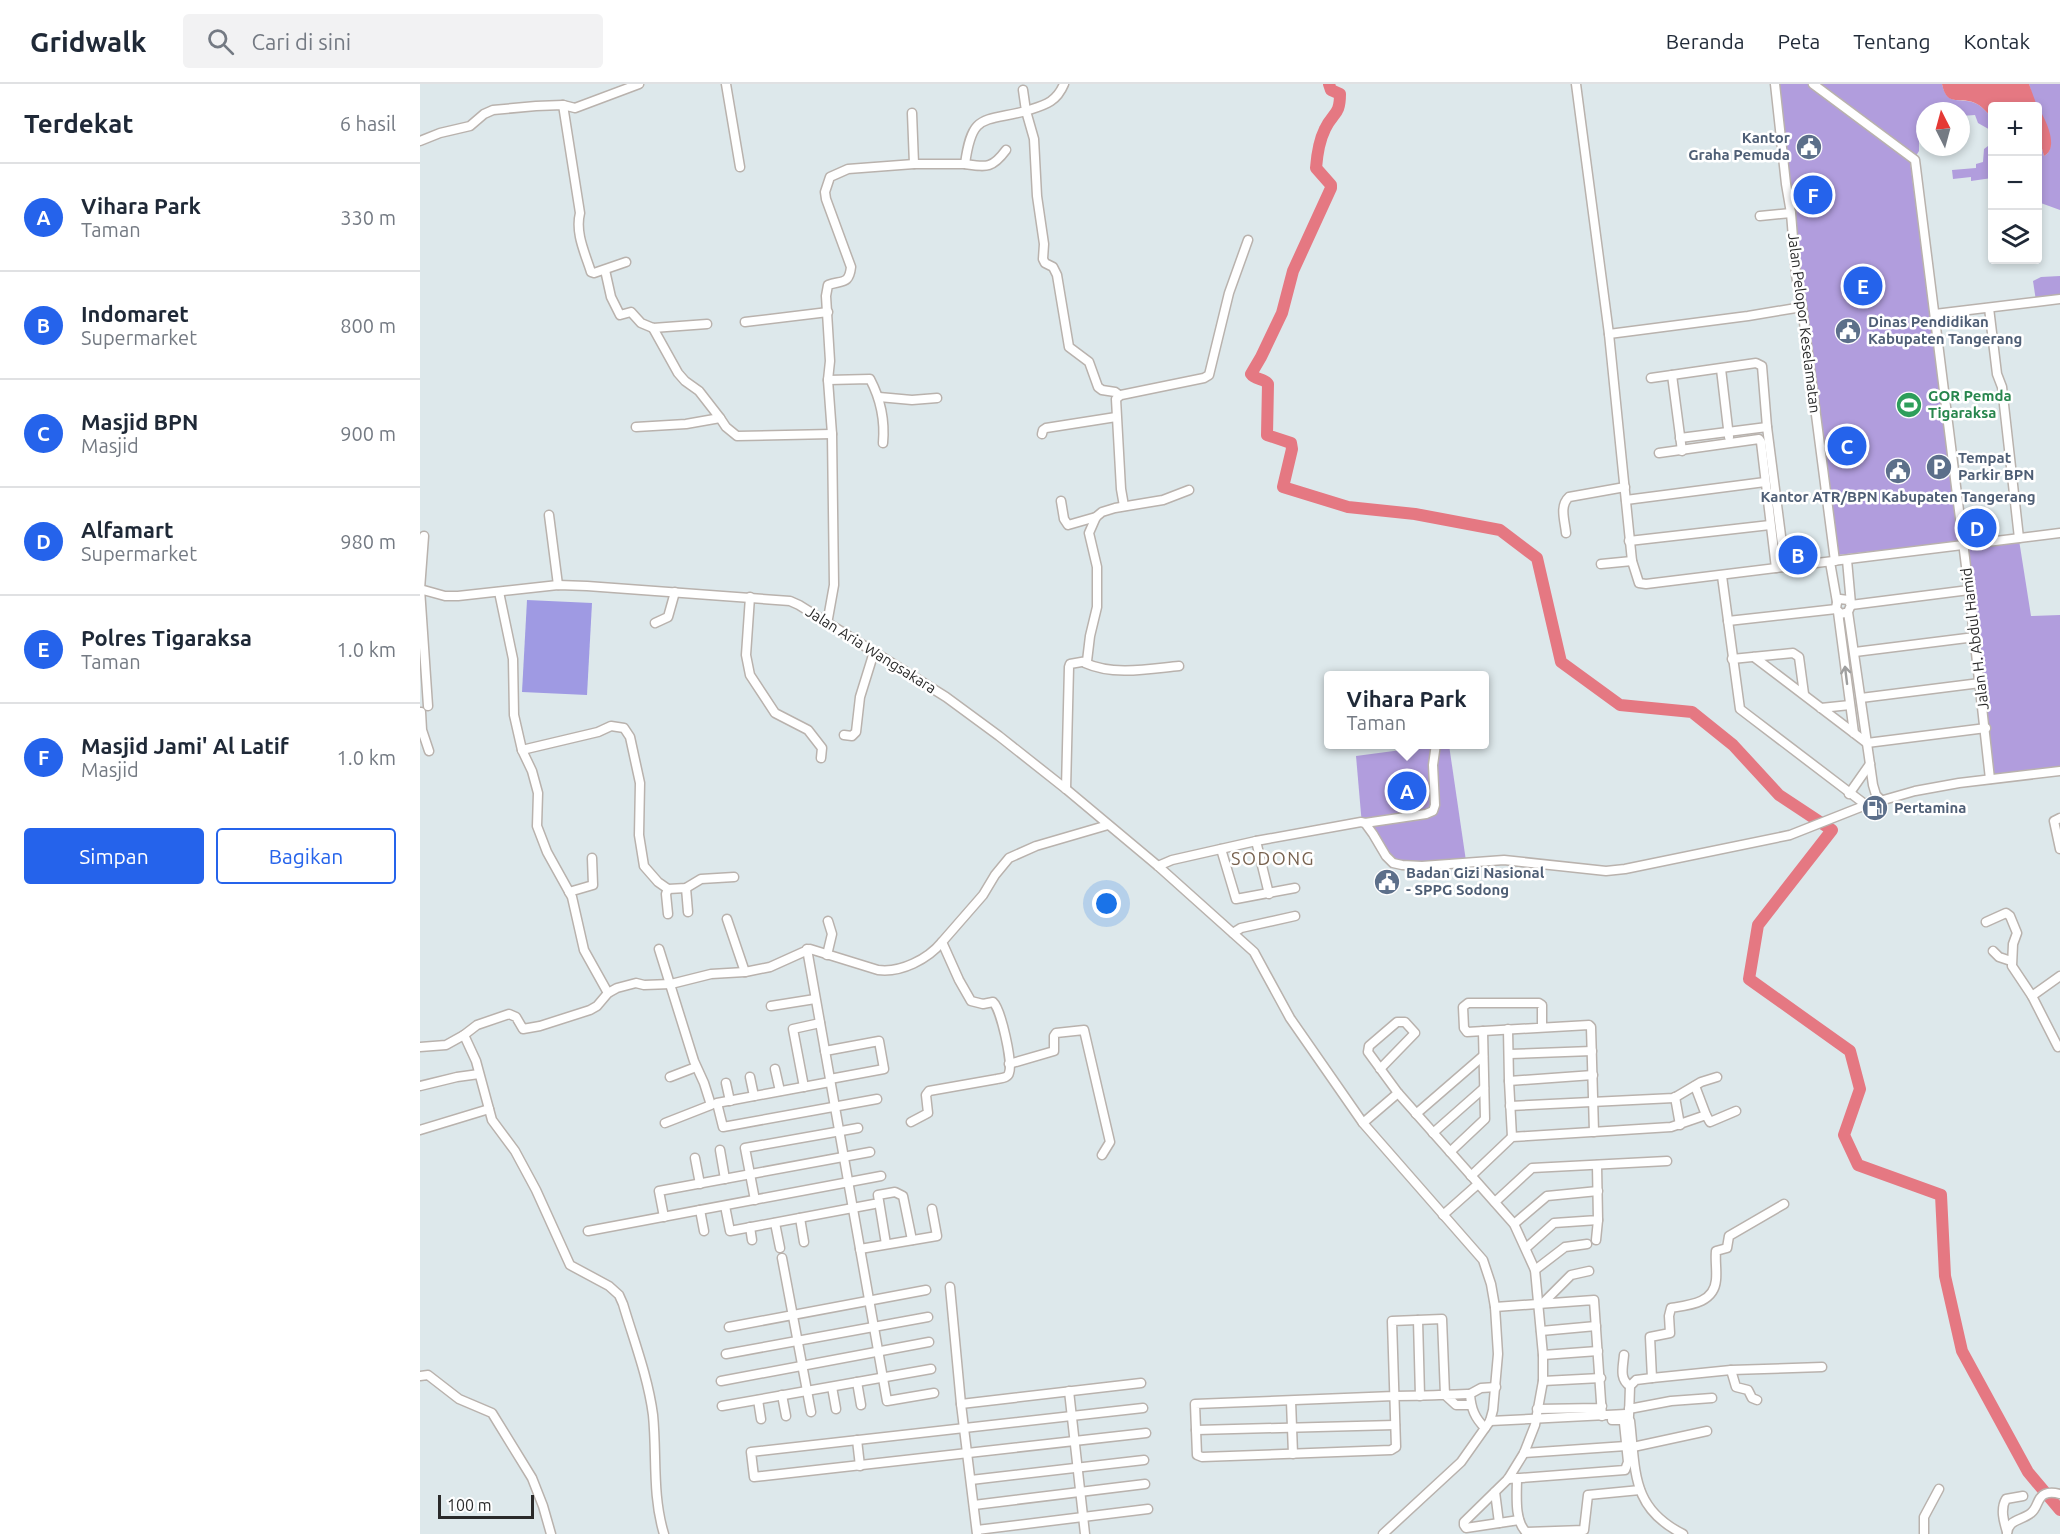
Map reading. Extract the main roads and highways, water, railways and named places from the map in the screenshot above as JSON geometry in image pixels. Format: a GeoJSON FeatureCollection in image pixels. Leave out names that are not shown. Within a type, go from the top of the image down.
{"type":"FeatureCollection","features":[{"type":"Feature","properties":{"kind":"waterway"},"geometry":{"type":"LineString","coordinates":[[1329,84],[1331,90],[1340,94],[1340,101],[1321,138],[1316,168],[1331,188],[1293,271],[1282,313],[1251,374],[1268,384],[1267,435],[1291,443],[1292,449],[1283,487],[1348,507],[1415,514],[1500,530],[1537,558],[1561,662],[1620,705],[1692,712],[1733,745],[1779,795],[1832,830],[1758,925],[1749,979],[1850,1051],[1860,1089],[1844,1135],[1858,1165],[1941,1195],[1945,1276],[1962,1351],[2028,1472],[2060,1510]]}},
{"type":"Feature","properties":{"kind":"place","name":"Kantor Graha Pemuda"},"geometry":{"type":"Point","coordinates":[1809,147]}},
{"type":"Feature","properties":{"kind":"place","name":"Masjid Jami' Al Latif"},"geometry":{"type":"Point","coordinates":[1813,195]}},
{"type":"Feature","properties":{"kind":"place","name":"Polres Tigaraksa"},"geometry":{"type":"Point","coordinates":[1863,286]}},
{"type":"Feature","properties":{"kind":"place","name":"Dinas Pendidikan Kabupaten Tangerang"},"geometry":{"type":"Point","coordinates":[1848,331]}},
{"type":"Feature","properties":{"kind":"place","name":"GOR Pemda Tigaraksa"},"geometry":{"type":"Point","coordinates":[1909,405]}},
{"type":"Feature","properties":{"kind":"place","name":"Masjid BPN"},"geometry":{"type":"Point","coordinates":[1847,446]}},
{"type":"Feature","properties":{"kind":"place","name":"Tempat Parkir BPN"},"geometry":{"type":"Point","coordinates":[1939,467]}},
{"type":"Feature","properties":{"kind":"place","name":"Kantor ATR/BPN Kabupaten Tangerang"},"geometry":{"type":"Point","coordinates":[1898,471]}},
{"type":"Feature","properties":{"kind":"place","name":"Alfamart"},"geometry":{"type":"Point","coordinates":[1977,528]}},
{"type":"Feature","properties":{"kind":"place","name":"Indomaret"},"geometry":{"type":"Point","coordinates":[1798,555]}},
{"type":"Feature","properties":{"kind":"place","name":"Vihara Park"},"geometry":{"type":"Point","coordinates":[1407,791]}},
{"type":"Feature","properties":{"kind":"place","name":"Pertamina"},"geometry":{"type":"Point","coordinates":[1875,808]}},
{"type":"Feature","properties":{"kind":"place","name":"Badan Gizi Nasional - SPPG Sodong"},"geometry":{"type":"Point","coordinates":[1387,882]}},
{"type":"Feature","properties":{"kind":"district","name":"SODONG"},"geometry":{"type":"Point","coordinates":[1273,859]}}]}
